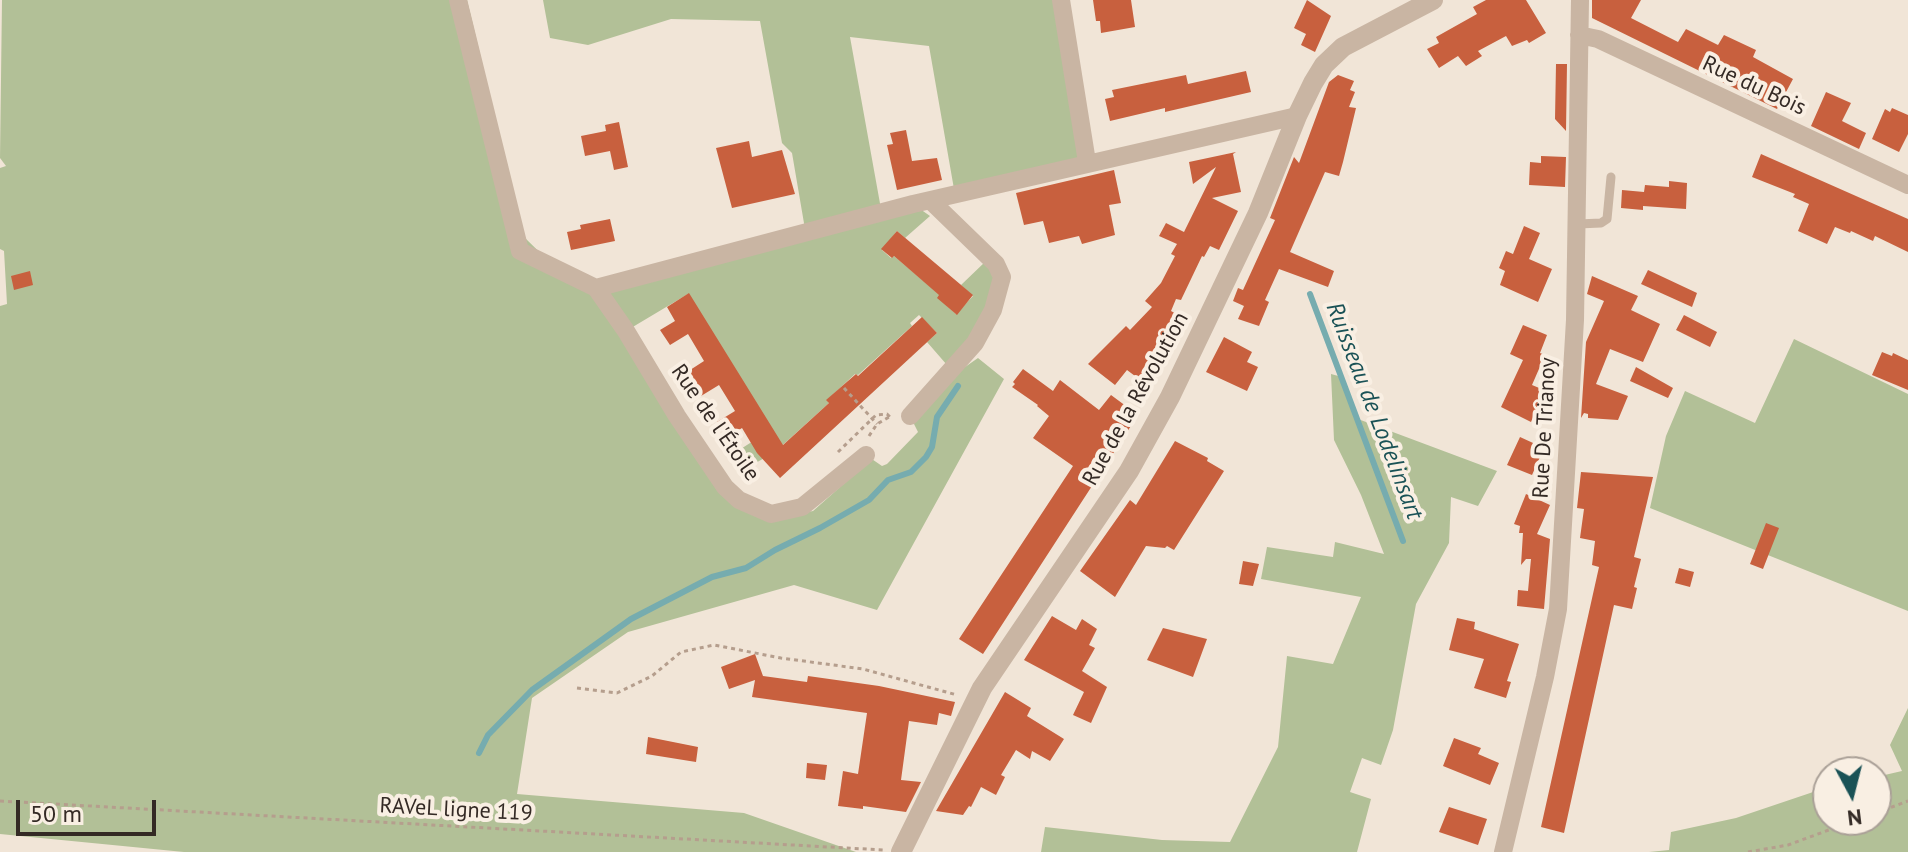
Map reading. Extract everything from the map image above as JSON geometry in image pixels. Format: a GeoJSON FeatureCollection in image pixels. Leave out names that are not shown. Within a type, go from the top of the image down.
{"type":"FeatureCollection","features":[{"type":"Feature","properties":{"kind":"street","name":"Rue de l'Étoile"},"geometry":{"type":"LineString","coordinates":[[458,0],[520,251],[596,288],[725,487],[739,500],[771,514],[802,507],[866,455]]}},
{"type":"Feature","properties":{"kind":"street"},"geometry":{"type":"LineString","coordinates":[[1061,0],[1087,162]]}},
{"type":"Feature","properties":{"kind":"street","name":"Rue de la Révolution"},"geometry":{"type":"LineString","coordinates":[[901,852],[982,688],[1129,471],[1156,422],[1258,213],[1297,116],[1324,65],[1343,47],[1366,33],[1433,0]]}},
{"type":"Feature","properties":{"kind":"street","name":"Rue De Trianoy"},"geometry":{"type":"LineString","coordinates":[[1503,852],[1558,609],[1578,224],[1580,0]]}},
{"type":"Feature","properties":{"kind":"street","name":"Rue du Bois"},"geometry":{"type":"LineString","coordinates":[[1579,35],[1598,39],[1908,185]]}},
{"type":"Feature","properties":{"kind":"street"},"geometry":{"type":"LineString","coordinates":[[596,288],[1087,162],[1297,116]]}},
{"type":"Feature","properties":{"kind":"street"},"geometry":{"type":"LineString","coordinates":[[910,416],[975,343],[1001,291],[1002,277],[996,264],[931,201]]}},
{"type":"Feature","properties":{"kind":"lane"},"geometry":{"type":"LineString","coordinates":[[1578,224],[1601,223],[1607,219],[1611,177]]}},
{"type":"Feature","properties":{"kind":"path"},"geometry":{"type":"LineString","coordinates":[[844,388],[877,424]]}},
{"type":"Feature","properties":{"kind":"path"},"geometry":{"type":"LineString","coordinates":[[832,457],[881,414],[910,416]]}},
{"type":"Feature","properties":{"kind":"path"},"geometry":{"type":"LineString","coordinates":[[866,455],[867,440],[877,424],[890,417]]}},
{"type":"Feature","properties":{"kind":"path"},"geometry":{"type":"LineString","coordinates":[[577,688],[617,693],[652,676],[681,652],[714,645],[863,669],[976,701]]}},
{"type":"Feature","properties":{"kind":"path","name":"RAVeL ligne 119"},"geometry":{"type":"LineString","coordinates":[[0,801],[901,852]]}},
{"type":"Feature","properties":{"kind":"path"},"geometry":{"type":"LineString","coordinates":[[1748,852],[1788,845],[1812,836]]}},
{"type":"Feature","properties":{"kind":"green space"},"geometry":{"type":"Polygon","coordinates":[[[2,0],[467,0],[524,237],[568,280],[596,288],[913,204],[930,216],[905,238],[897,231],[882,250],[891,258],[894,256],[940,295],[956,314],[973,296],[961,285],[986,261],[996,280],[976,330],[947,365],[927,342],[937,333],[919,315],[910,323],[912,326],[858,375],[855,374],[827,400],[829,403],[775,452],[745,469],[736,452],[772,429],[688,294],[626,331],[731,493],[781,517],[813,511],[865,465],[866,455],[882,466],[887,464],[918,432],[910,416],[942,383],[978,358],[1004,379],[877,610],[794,585],[628,632],[532,698],[517,794],[744,813],[856,852],[184,852],[0,834],[0,306],[7,304],[4,251],[0,249],[0,168],[6,166],[0,158],[2,0]]]}},
{"type":"Feature","properties":{"kind":"green space"},"geometry":{"type":"Polygon","coordinates":[[[543,0],[1055,0],[1081,159],[954,189],[929,46],[850,37],[881,209],[805,229],[792,153],[782,143],[760,21],[671,19],[588,45],[550,38],[543,0]]]}},
{"type":"Feature","properties":{"kind":"green space"},"geometry":{"type":"Polygon","coordinates":[[[1794,339],[1908,394],[1908,611],[1650,508],[1666,436],[1685,391],[1755,423],[1794,339]]]}},
{"type":"Feature","properties":{"kind":"green space"},"geometry":{"type":"Polygon","coordinates":[[[1331,374],[1342,377],[1358,419],[1497,471],[1478,506],[1451,497],[1449,543],[1416,604],[1393,730],[1381,765],[1362,758],[1350,792],[1371,799],[1357,852],[1041,852],[1045,827],[1162,840],[1230,842],[1278,747],[1287,656],[1333,664],[1361,597],[1261,579],[1267,547],[1333,557],[1335,542],[1384,554],[1361,495],[1334,440],[1331,374]]]}},
{"type":"Feature","properties":{"kind":"green space"},"geometry":{"type":"Polygon","coordinates":[[[1908,708],[1908,852],[1649,852],[1669,850],[1671,832],[1736,818],[1812,792],[1812,836],[1892,836],[1892,773],[1902,771],[1890,745],[1908,708]]]}},
{"type":"Feature","properties":{"kind":"building"},"geometry":{"type":"Polygon","coordinates":[[[1093,0],[1131,0],[1135,27],[1101,33],[1093,0]]]}},
{"type":"Feature","properties":{"kind":"building"},"geometry":{"type":"Polygon","coordinates":[[[1307,0],[1331,16],[1315,52],[1301,45],[1306,34],[1294,28],[1307,0]]]}},
{"type":"Feature","properties":{"kind":"building"},"geometry":{"type":"Polygon","coordinates":[[[1486,0],[1526,0],[1546,33],[1529,43],[1527,40],[1512,46],[1506,36],[1478,51],[1482,56],[1466,66],[1458,56],[1439,68],[1427,49],[1439,43],[1436,37],[1477,14],[1473,7],[1486,0]]]}},
{"type":"Feature","properties":{"kind":"building"},"geometry":{"type":"Polygon","coordinates":[[[1592,0],[1641,0],[1631,18],[1678,42],[1686,29],[1718,45],[1724,35],[1756,50],[1753,57],[1793,79],[1777,109],[1592,18],[1592,0]]]}},
{"type":"Feature","properties":{"kind":"building"},"geometry":{"type":"Polygon","coordinates":[[[1556,64],[1567,64],[1566,131],[1555,119],[1556,64]]]}},
{"type":"Feature","properties":{"kind":"building"},"geometry":{"type":"Polygon","coordinates":[[[1246,71],[1251,92],[1110,121],[1105,99],[1114,97],[1112,90],[1186,75],[1188,84],[1246,71]]]}},
{"type":"Feature","properties":{"kind":"building"},"geometry":{"type":"Polygon","coordinates":[[[1338,75],[1354,81],[1350,90],[1355,92],[1349,107],[1356,108],[1343,162],[1339,176],[1325,172],[1290,252],[1334,271],[1328,287],[1279,269],[1265,300],[1269,302],[1259,326],[1238,319],[1244,306],[1233,301],[1238,288],[1243,290],[1275,220],[1270,218],[1294,157],[1299,163],[1329,82],[1338,75]]]}},
{"type":"Feature","properties":{"kind":"building"},"geometry":{"type":"Polygon","coordinates":[[[1826,92],[1851,103],[1842,121],[1866,133],[1859,149],[1811,126],[1826,92]]]}},
{"type":"Feature","properties":{"kind":"building"},"geometry":{"type":"Polygon","coordinates":[[[1892,108],[1908,115],[1908,134],[1899,152],[1872,139],[1885,109],[1890,112],[1892,108]]]}},
{"type":"Feature","properties":{"kind":"building"},"geometry":{"type":"Polygon","coordinates":[[[619,122],[628,167],[614,170],[610,151],[585,156],[581,136],[606,131],[605,125],[619,122]]]}},
{"type":"Feature","properties":{"kind":"building"},"geometry":{"type":"Polygon","coordinates":[[[906,130],[912,161],[937,158],[942,180],[897,190],[887,145],[893,144],[890,133],[906,130]]]}},
{"type":"Feature","properties":{"kind":"building"},"geometry":{"type":"Polygon","coordinates":[[[749,141],[752,157],[782,150],[795,194],[732,208],[716,148],[749,141]]]}},
{"type":"Feature","properties":{"kind":"building"},"geometry":{"type":"Polygon","coordinates":[[[1236,152],[1233,154],[1241,192],[1212,198],[1238,211],[1219,250],[1210,246],[1181,300],[1176,299],[1171,311],[1184,318],[1163,365],[1151,388],[1127,370],[1115,385],[1088,364],[1126,326],[1130,330],[1152,307],[1145,301],[1161,283],[1175,256],[1171,254],[1177,244],[1159,236],[1166,223],[1184,232],[1216,167],[1193,184],[1189,162],[1236,152]]]}},
{"type":"Feature","properties":{"kind":"building"},"geometry":{"type":"Polygon","coordinates":[[[1761,154],[1908,219],[1908,252],[1875,236],[1873,241],[1835,227],[1827,244],[1798,231],[1809,204],[1793,197],[1795,194],[1752,177],[1761,154]]]}},
{"type":"Feature","properties":{"kind":"building"},"geometry":{"type":"Polygon","coordinates":[[[1541,156],[1566,157],[1565,187],[1529,185],[1530,162],[1541,163],[1541,156]]]}},
{"type":"Feature","properties":{"kind":"building"},"geometry":{"type":"Polygon","coordinates":[[[1114,170],[1121,203],[1109,205],[1115,235],[1082,244],[1079,236],[1049,243],[1043,221],[1024,225],[1016,193],[1114,170]]]}},
{"type":"Feature","properties":{"kind":"building"},"geometry":{"type":"Polygon","coordinates":[[[1669,181],[1687,183],[1686,209],[1621,208],[1622,190],[1644,192],[1645,185],[1669,187],[1669,181]]]}},
{"type":"Feature","properties":{"kind":"building"},"geometry":{"type":"Polygon","coordinates":[[[610,219],[615,241],[571,250],[567,232],[581,229],[580,225],[610,219]]]}},
{"type":"Feature","properties":{"kind":"building"},"geometry":{"type":"Polygon","coordinates":[[[1524,226],[1540,233],[1529,259],[1552,269],[1538,302],[1500,285],[1505,271],[1499,268],[1506,251],[1513,254],[1524,226]]]}},
{"type":"Feature","properties":{"kind":"building"},"geometry":{"type":"Polygon","coordinates":[[[897,231],[973,295],[957,315],[937,298],[939,295],[894,256],[892,258],[881,249],[897,231]]]}},
{"type":"Feature","properties":{"kind":"building"},"geometry":{"type":"Polygon","coordinates":[[[1648,270],[1697,293],[1692,307],[1641,284],[1648,270]]]}},
{"type":"Feature","properties":{"kind":"building"},"geometry":{"type":"Polygon","coordinates":[[[30,271],[33,285],[14,290],[11,276],[30,271]]]}},
{"type":"Feature","properties":{"kind":"building"},"geometry":{"type":"Polygon","coordinates":[[[1592,276],[1638,296],[1631,310],[1660,324],[1643,362],[1610,349],[1596,384],[1628,396],[1618,420],[1588,418],[1588,414],[1584,413],[1581,418],[1586,342],[1604,301],[1587,294],[1592,276]]]}},
{"type":"Feature","properties":{"kind":"building"},"geometry":{"type":"Polygon","coordinates":[[[689,293],[783,445],[829,403],[826,400],[856,374],[858,376],[922,317],[937,333],[780,478],[757,453],[742,428],[726,438],[717,422],[735,411],[719,385],[701,396],[687,372],[704,361],[688,334],[670,345],[660,330],[675,321],[667,307],[689,293]]]}},
{"type":"Feature","properties":{"kind":"building"},"geometry":{"type":"Polygon","coordinates":[[[1684,315],[1717,332],[1710,347],[1676,330],[1684,315]]]}},
{"type":"Feature","properties":{"kind":"building"},"geometry":{"type":"Polygon","coordinates":[[[1523,325],[1547,335],[1540,353],[1545,355],[1532,385],[1544,390],[1531,422],[1501,407],[1523,360],[1510,354],[1523,325]]]}},
{"type":"Feature","properties":{"kind":"building"},"geometry":{"type":"Polygon","coordinates":[[[1224,337],[1252,352],[1247,362],[1258,367],[1247,391],[1206,372],[1224,337]]]}},
{"type":"Feature","properties":{"kind":"building"},"geometry":{"type":"Polygon","coordinates":[[[1882,352],[1908,360],[1908,390],[1872,375],[1882,352]]]}},
{"type":"Feature","properties":{"kind":"building"},"geometry":{"type":"Polygon","coordinates":[[[1636,367],[1673,388],[1668,398],[1630,381],[1636,367]]]}},
{"type":"Feature","properties":{"kind":"building"},"geometry":{"type":"Polygon","coordinates":[[[1023,369],[1053,391],[1060,380],[1099,410],[1111,395],[1138,415],[983,654],[959,639],[1073,466],[1033,438],[1049,416],[1012,387],[1023,369]]]}},
{"type":"Feature","properties":{"kind":"building"},"geometry":{"type":"Polygon","coordinates":[[[1520,437],[1544,448],[1532,475],[1507,465],[1520,437]]]}},
{"type":"Feature","properties":{"kind":"building"},"geometry":{"type":"Polygon","coordinates":[[[1175,441],[1208,458],[1207,461],[1224,471],[1174,550],[1167,546],[1146,546],[1115,597],[1080,571],[1130,500],[1136,505],[1175,441]]]}},
{"type":"Feature","properties":{"kind":"building"},"geometry":{"type":"Polygon","coordinates":[[[1581,472],[1653,477],[1634,557],[1641,559],[1632,609],[1614,605],[1564,833],[1541,827],[1599,567],[1592,565],[1595,541],[1580,538],[1584,509],[1577,508],[1581,472]]]}},
{"type":"Feature","properties":{"kind":"building"},"geometry":{"type":"Polygon","coordinates":[[[1526,494],[1550,505],[1537,534],[1550,539],[1544,609],[1517,606],[1518,590],[1528,591],[1531,559],[1526,559],[1521,565],[1523,533],[1519,533],[1520,526],[1514,524],[1526,494]]]}},
{"type":"Feature","properties":{"kind":"building"},"geometry":{"type":"Polygon","coordinates":[[[1766,523],[1779,528],[1763,569],[1750,564],[1766,523]]]}},
{"type":"Feature","properties":{"kind":"building"},"geometry":{"type":"Polygon","coordinates":[[[1243,561],[1259,564],[1253,586],[1239,584],[1243,561]]]}},
{"type":"Feature","properties":{"kind":"building"},"geometry":{"type":"Polygon","coordinates":[[[1679,568],[1694,572],[1690,587],[1675,583],[1679,568]]]}},
{"type":"Feature","properties":{"kind":"building"},"geometry":{"type":"Polygon","coordinates":[[[1052,616],[1076,630],[1082,619],[1097,629],[1089,645],[1095,648],[1082,671],[1107,687],[1091,723],[1073,715],[1084,692],[1024,660],[1052,616]]]}},
{"type":"Feature","properties":{"kind":"building"},"geometry":{"type":"Polygon","coordinates":[[[1457,618],[1475,622],[1474,629],[1519,644],[1507,681],[1511,682],[1506,698],[1474,688],[1484,659],[1449,650],[1457,618]]]}},
{"type":"Feature","properties":{"kind":"building"},"geometry":{"type":"Polygon","coordinates":[[[1163,628],[1207,639],[1193,677],[1147,660],[1163,628]]]}},
{"type":"Feature","properties":{"kind":"building"},"geometry":{"type":"Polygon","coordinates":[[[755,654],[763,676],[807,682],[808,676],[879,686],[955,702],[951,716],[939,713],[937,725],[909,721],[901,780],[921,782],[906,812],[838,806],[843,771],[858,774],[867,713],[752,697],[755,680],[729,689],[721,667],[755,654]]]}},
{"type":"Feature","properties":{"kind":"building"},"geometry":{"type":"Polygon","coordinates":[[[1005,692],[1031,708],[1027,716],[1064,739],[1050,761],[1032,751],[1030,759],[1016,750],[1001,775],[1005,777],[996,795],[981,787],[971,807],[963,815],[936,811],[1005,692]]]}},
{"type":"Feature","properties":{"kind":"building"},"geometry":{"type":"Polygon","coordinates":[[[648,737],[698,747],[696,762],[646,754],[648,737]]]}},
{"type":"Feature","properties":{"kind":"building"},"geometry":{"type":"Polygon","coordinates":[[[1454,738],[1481,748],[1478,754],[1499,763],[1490,785],[1443,766],[1454,738]]]}},
{"type":"Feature","properties":{"kind":"building"},"geometry":{"type":"Polygon","coordinates":[[[807,763],[827,765],[825,780],[806,778],[807,763]]]}},
{"type":"Feature","properties":{"kind":"building"},"geometry":{"type":"Polygon","coordinates":[[[1449,807],[1487,819],[1478,845],[1439,832],[1449,807]]]}},
{"type":"Feature","properties":{"kind":"waterway","name":"Ruisseau de Lodelinsart"},"geometry":{"type":"LineString","coordinates":[[1310,294],[1403,541]]}},
{"type":"Feature","properties":{"kind":"waterway"},"geometry":{"type":"LineString","coordinates":[[479,753],[488,735],[532,690],[631,619],[712,577],[746,568],[869,500],[888,480],[911,472],[932,447],[937,417],[958,386]]}}]}
